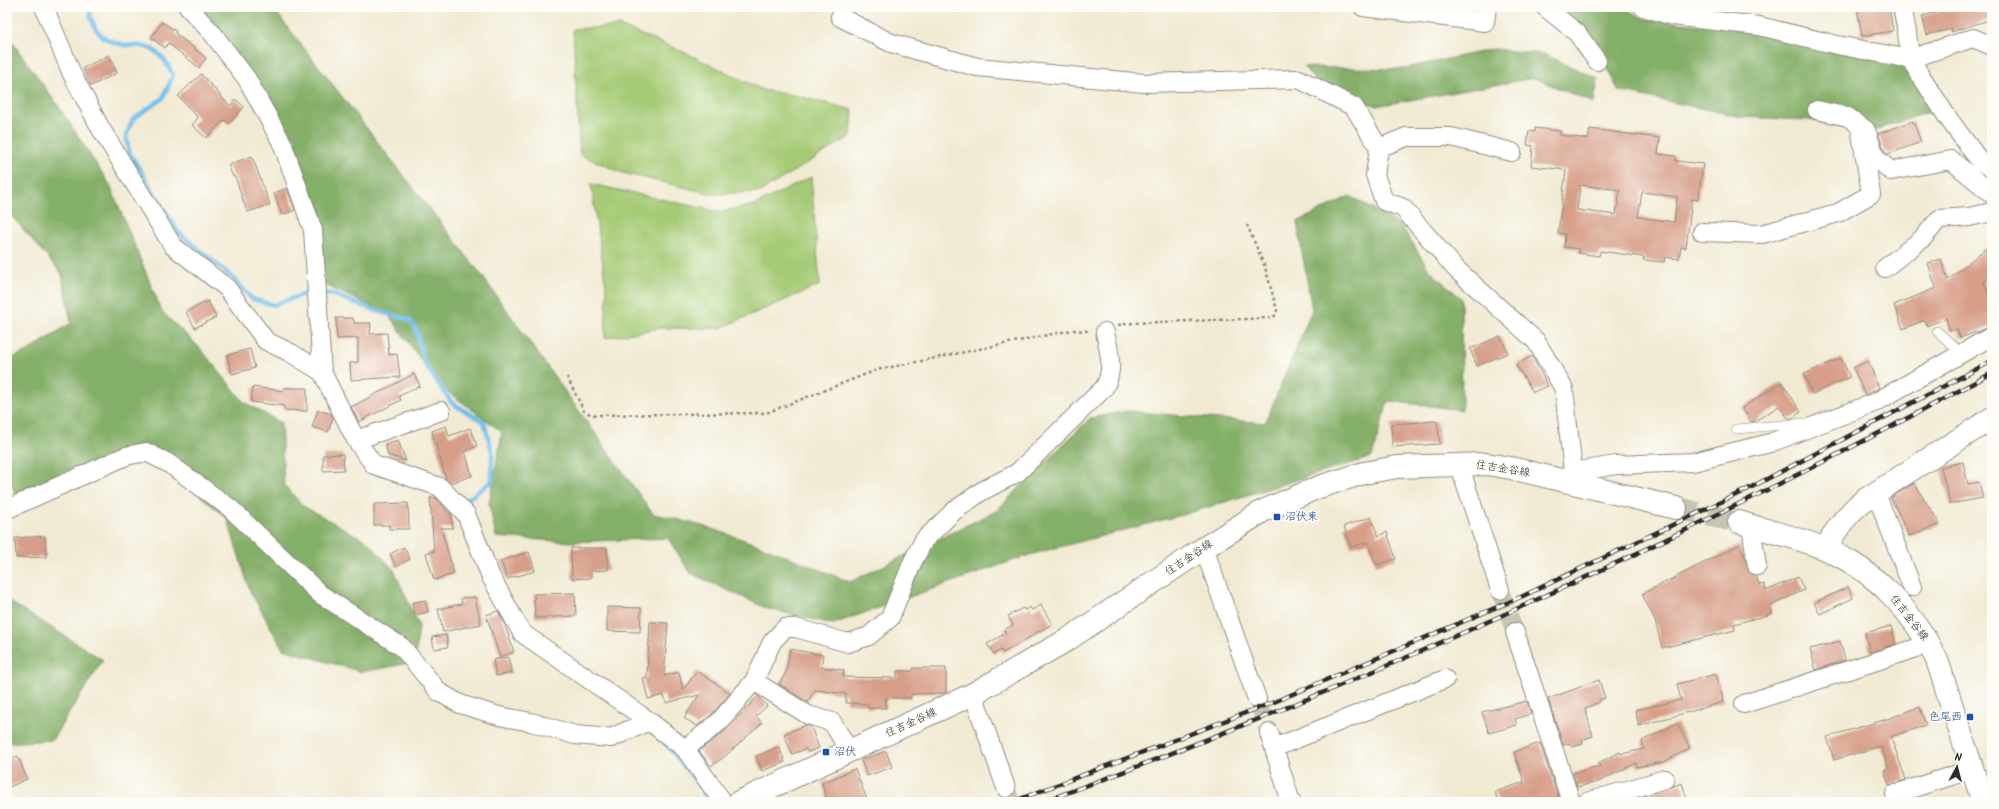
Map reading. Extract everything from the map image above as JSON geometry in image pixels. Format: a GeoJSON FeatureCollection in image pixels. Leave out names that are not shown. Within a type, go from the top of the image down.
{"type":"FeatureCollection","features":[{"type":"Feature","properties":{"kind":"main road"},"geometry":{"type":"LineString","coordinates":[[1826,549],[1835,530],[1849,513],[1876,493],[1992,418]]}},
{"type":"Feature","properties":{"kind":"main road","name":"住吉金谷線"},"geometry":{"type":"LineString","coordinates":[[739,802],[973,694],[1067,640],[1204,548],[1263,511],[1319,487],[1364,473],[1397,467],[1486,464],[1572,477],[1676,508]]}},
{"type":"Feature","properties":{"kind":"main road","name":"住吉金谷線"},"geometry":{"type":"LineString","coordinates":[[1745,524],[1826,549],[1847,561],[1888,590],[1911,616],[1929,644],[1937,660],[1984,802]]}},
{"type":"Feature","properties":{"kind":"street"},"geometry":{"type":"LineString","coordinates":[[44,7],[72,74],[97,122],[173,246],[227,288],[266,341],[291,353],[322,372]]}},
{"type":"Feature","properties":{"kind":"street"},"geometry":{"type":"LineString","coordinates":[[188,7],[213,34],[247,79],[282,143],[313,230],[322,372],[356,440],[374,465],[440,487],[466,514],[491,577],[522,633],[649,721],[685,749],[722,802]]}},
{"type":"Feature","properties":{"kind":"street"},"geometry":{"type":"LineString","coordinates":[[1362,7],[1485,22],[1487,7]]}},
{"type":"Feature","properties":{"kind":"street"},"geometry":{"type":"LineString","coordinates":[[1545,7],[1577,33],[1597,61]]}},
{"type":"Feature","properties":{"kind":"street"},"geometry":{"type":"LineString","coordinates":[[1643,7],[1672,16],[1759,26],[1837,45],[1910,59],[1973,38],[1992,46]]}},
{"type":"Feature","properties":{"kind":"street"},"geometry":{"type":"LineString","coordinates":[[1902,7],[1910,59],[1948,118],[1979,160],[1992,169]]}},
{"type":"Feature","properties":{"kind":"street"},"geometry":{"type":"LineString","coordinates":[[840,17],[891,43],[977,67],[1144,83],[1299,79],[1354,107],[1379,148],[1375,175],[1384,201],[1403,208],[1456,269],[1536,341],[1564,389],[1572,477],[1616,465],[1693,462],[1770,443],[1876,402],[1992,336]]}},
{"type":"Feature","properties":{"kind":"street"},"geometry":{"type":"LineString","coordinates":[[1817,110],[1848,117],[1866,130],[1876,158],[1891,170],[1951,160],[1992,194]]}},
{"type":"Feature","properties":{"kind":"street"},"geometry":{"type":"LineString","coordinates":[[1702,232],[1762,234],[1838,213],[1871,194],[1860,127]]}},
{"type":"Feature","properties":{"kind":"street"},"geometry":{"type":"LineString","coordinates":[[1379,148],[1406,137],[1451,137],[1512,152]]}},
{"type":"Feature","properties":{"kind":"street"},"geometry":{"type":"LineString","coordinates":[[1885,268],[1923,238],[1939,219],[1969,217],[1992,212]]}},
{"type":"Feature","properties":{"kind":"street"},"geometry":{"type":"LineString","coordinates":[[685,749],[718,723],[754,682],[772,642],[785,628],[796,628],[848,643],[869,636],[890,618],[912,562],[924,540],[954,511],[982,491],[1017,473],[1104,388],[1109,379],[1111,361],[1105,332]]}},
{"type":"Feature","properties":{"kind":"street"},"geometry":{"type":"LineString","coordinates":[[356,440],[441,411]]}},
{"type":"Feature","properties":{"kind":"street"},"geometry":{"type":"LineString","coordinates":[[7,507],[10,508],[126,456],[146,452],[168,463],[230,508],[320,594],[402,647],[439,692],[460,704],[499,716],[531,722],[575,735],[610,738],[649,721]]}},
{"type":"Feature","properties":{"kind":"street"},"geometry":{"type":"LineString","coordinates":[[1459,464],[1500,590]]}},
{"type":"Feature","properties":{"kind":"street"},"geometry":{"type":"LineString","coordinates":[[1876,493],[1912,587]]}},
{"type":"Feature","properties":{"kind":"street"},"geometry":{"type":"LineString","coordinates":[[1745,524],[1757,566]]}},
{"type":"Feature","properties":{"kind":"street"},"geometry":{"type":"LineString","coordinates":[[1204,548],[1257,698]]}},
{"type":"Feature","properties":{"kind":"street"},"geometry":{"type":"LineString","coordinates":[[1515,632],[1571,802]]}},
{"type":"Feature","properties":{"kind":"street"},"geometry":{"type":"LineString","coordinates":[[1744,704],[1929,644]]}},
{"type":"Feature","properties":{"kind":"street"},"geometry":{"type":"LineString","coordinates":[[1291,802],[1271,741],[1445,679]]}},
{"type":"Feature","properties":{"kind":"street"},"geometry":{"type":"LineString","coordinates":[[754,682],[808,715],[832,722],[850,752]]}},
{"type":"Feature","properties":{"kind":"street"},"geometry":{"type":"LineString","coordinates":[[973,694],[1006,788]]}},
{"type":"Feature","properties":{"kind":"street"},"geometry":{"type":"LineString","coordinates":[[1895,794],[1973,769]]}},
{"type":"Feature","properties":{"kind":"street"},"geometry":{"type":"LineString","coordinates":[[1587,802],[1665,779]]}},
{"type":"Feature","properties":{"kind":"lane"},"geometry":{"type":"LineString","coordinates":[[1938,331],[1962,354]]}},
{"type":"Feature","properties":{"kind":"lane"},"geometry":{"type":"LineString","coordinates":[[1736,429],[1805,423],[1809,428]]}},
{"type":"Feature","properties":{"kind":"path"},"geometry":{"type":"LineString","coordinates":[[567,377],[584,410],[592,415],[766,413],[877,370],[1072,330],[1105,332],[1117,326],[1133,323],[1271,318],[1276,315],[1277,310],[1266,267],[1247,225]]}},
{"type":"Feature","properties":{"kind":"green space"},"geometry":{"type":"Polygon","coordinates":[[[186,7],[272,7],[480,273],[653,514],[703,526],[728,534],[850,582],[996,511],[1090,418],[1127,411],[1265,423],[1312,310],[1297,222],[1350,196],[1401,225],[1429,270],[1461,298],[1462,410],[1388,401],[1372,457],[1182,515],[1029,555],[833,624],[768,609],[690,573],[668,538],[571,542],[496,537],[489,503],[502,432],[439,385],[388,314],[325,285],[295,139],[186,7]]]}},
{"type":"Feature","properties":{"kind":"green space"},"geometry":{"type":"Polygon","coordinates":[[[1553,7],[1622,7],[1645,19],[1760,32],[1906,65],[1935,110],[1872,131],[1809,120],[1742,117],[1619,91],[1589,37],[1553,7]]]}},
{"type":"Feature","properties":{"kind":"green space"},"geometry":{"type":"Polygon","coordinates":[[[620,26],[688,54],[763,90],[798,96],[853,110],[851,136],[760,192],[713,194],[623,173],[580,155],[573,29],[620,26]]]}},
{"type":"Feature","properties":{"kind":"green space"},"geometry":{"type":"Polygon","coordinates":[[[7,35],[59,107],[110,185],[162,312],[199,347],[244,402],[281,423],[284,485],[303,506],[367,541],[394,570],[419,626],[415,662],[362,672],[283,649],[250,591],[227,518],[146,452],[90,472],[15,494],[7,468],[7,361],[31,349],[71,323],[62,274],[7,211],[7,35]]]}},
{"type":"Feature","properties":{"kind":"green space"},"geometry":{"type":"Polygon","coordinates":[[[1494,49],[1543,54],[1598,79],[1594,103],[1534,78],[1376,106],[1317,83],[1304,67],[1401,69],[1494,49]]]}},
{"type":"Feature","properties":{"kind":"green space"},"geometry":{"type":"Polygon","coordinates":[[[811,177],[820,285],[720,328],[660,328],[605,338],[607,293],[591,184],[720,212],[755,205],[811,177]]]}},
{"type":"Feature","properties":{"kind":"green space"},"geometry":{"type":"Polygon","coordinates":[[[7,600],[103,660],[52,740],[7,743],[7,600]]]}},
{"type":"Feature","properties":{"kind":"building"},"geometry":{"type":"Polygon","coordinates":[[[1857,7],[1889,7],[1893,31],[1862,36],[1857,7]]]}},
{"type":"Feature","properties":{"kind":"building"},"geometry":{"type":"Polygon","coordinates":[[[1961,7],[1992,7],[1992,19],[1951,32],[1951,29],[1927,35],[1922,16],[1961,7]]]}},
{"type":"Feature","properties":{"kind":"building"},"geometry":{"type":"Polygon","coordinates":[[[162,22],[176,31],[175,33],[206,58],[199,68],[168,43],[165,48],[151,38],[162,22]]]}},
{"type":"Feature","properties":{"kind":"building"},"geometry":{"type":"Polygon","coordinates":[[[109,55],[117,73],[91,86],[83,68],[109,55]]]}},
{"type":"Feature","properties":{"kind":"building"},"geometry":{"type":"Polygon","coordinates":[[[201,74],[230,106],[235,99],[244,107],[229,124],[224,120],[206,138],[192,125],[198,118],[178,96],[201,74]]]}},
{"type":"Feature","properties":{"kind":"building"},"geometry":{"type":"Polygon","coordinates":[[[1913,121],[1921,142],[1888,154],[1885,152],[1878,134],[1913,121]]]}},
{"type":"Feature","properties":{"kind":"building"},"geometry":{"type":"Polygon","coordinates":[[[1535,128],[1560,131],[1560,135],[1588,139],[1590,129],[1660,138],[1658,154],[1676,156],[1676,161],[1703,164],[1698,200],[1692,199],[1686,248],[1681,247],[1679,259],[1665,257],[1664,262],[1643,260],[1644,257],[1600,251],[1599,256],[1578,253],[1579,249],[1564,247],[1565,234],[1558,233],[1566,170],[1531,166],[1533,146],[1527,145],[1529,131],[1535,132],[1535,128]],[[1580,185],[1577,210],[1616,215],[1620,190],[1580,185]],[[1642,192],[1638,217],[1674,222],[1677,197],[1642,192]]]}},
{"type":"Feature","properties":{"kind":"building"},"geometry":{"type":"Polygon","coordinates":[[[252,156],[270,205],[247,212],[235,176],[233,177],[228,165],[252,156]]]}},
{"type":"Feature","properties":{"kind":"building"},"geometry":{"type":"Polygon","coordinates":[[[287,188],[295,210],[282,215],[274,193],[287,188]]]}},
{"type":"Feature","properties":{"kind":"building"},"geometry":{"type":"Polygon","coordinates":[[[1992,243],[1992,275],[1984,282],[1992,305],[1992,326],[1960,338],[1957,329],[1950,331],[1946,318],[1927,326],[1925,320],[1903,329],[1894,305],[1936,288],[1928,263],[1941,259],[1948,280],[1992,243]]]}},
{"type":"Feature","properties":{"kind":"building"},"geometry":{"type":"Polygon","coordinates":[[[208,301],[216,317],[195,328],[186,312],[208,301]]]}},
{"type":"Feature","properties":{"kind":"building"},"geometry":{"type":"Polygon","coordinates":[[[336,318],[353,318],[354,323],[371,323],[370,334],[387,333],[389,355],[397,354],[400,377],[351,380],[350,363],[358,362],[358,338],[337,339],[336,318]]]}},
{"type":"Feature","properties":{"kind":"building"},"geometry":{"type":"Polygon","coordinates":[[[1500,336],[1508,353],[1477,366],[1470,349],[1500,336]]]}},
{"type":"Feature","properties":{"kind":"building"},"geometry":{"type":"Polygon","coordinates":[[[250,349],[255,368],[232,374],[227,355],[250,349]]]}},
{"type":"Feature","properties":{"kind":"building"},"geometry":{"type":"Polygon","coordinates":[[[1532,356],[1548,386],[1533,392],[1516,365],[1532,356]]]}},
{"type":"Feature","properties":{"kind":"building"},"geometry":{"type":"Polygon","coordinates":[[[1841,358],[1850,377],[1812,394],[1804,374],[1841,358]]]}},
{"type":"Feature","properties":{"kind":"building"},"geometry":{"type":"Polygon","coordinates":[[[1868,361],[1879,388],[1865,395],[1853,368],[1868,361]]]}},
{"type":"Feature","properties":{"kind":"building"},"geometry":{"type":"Polygon","coordinates":[[[414,374],[420,386],[399,396],[401,400],[359,422],[351,407],[414,374]]]}},
{"type":"Feature","properties":{"kind":"building"},"geometry":{"type":"Polygon","coordinates":[[[1782,382],[1801,412],[1793,418],[1788,418],[1779,406],[1751,422],[1742,408],[1782,382]]]}},
{"type":"Feature","properties":{"kind":"building"},"geometry":{"type":"Polygon","coordinates":[[[253,387],[284,391],[284,388],[307,388],[307,411],[284,410],[284,406],[251,402],[253,387]]]}},
{"type":"Feature","properties":{"kind":"building"},"geometry":{"type":"Polygon","coordinates":[[[318,410],[331,414],[333,418],[328,432],[312,427],[318,410]]]}},
{"type":"Feature","properties":{"kind":"building"},"geometry":{"type":"Polygon","coordinates":[[[1437,421],[1440,444],[1392,447],[1391,424],[1437,421]]]}},
{"type":"Feature","properties":{"kind":"building"},"geometry":{"type":"Polygon","coordinates":[[[446,426],[449,436],[470,428],[477,446],[465,451],[472,476],[450,483],[446,479],[432,431],[446,426]]]}},
{"type":"Feature","properties":{"kind":"building"},"geometry":{"type":"Polygon","coordinates":[[[398,440],[406,461],[388,455],[385,444],[398,440]]]}},
{"type":"Feature","properties":{"kind":"building"},"geometry":{"type":"Polygon","coordinates":[[[343,454],[344,470],[323,471],[323,455],[343,454]]]}},
{"type":"Feature","properties":{"kind":"building"},"geometry":{"type":"Polygon","coordinates":[[[1963,462],[1968,484],[1979,482],[1983,498],[1950,504],[1941,467],[1963,462]]]}},
{"type":"Feature","properties":{"kind":"building"},"geometry":{"type":"Polygon","coordinates":[[[1914,483],[1940,524],[1909,536],[1891,498],[1914,483]]]}},
{"type":"Feature","properties":{"kind":"building"},"geometry":{"type":"Polygon","coordinates":[[[430,498],[436,498],[451,514],[453,528],[441,528],[454,574],[434,580],[426,553],[434,551],[430,498]]]}},
{"type":"Feature","properties":{"kind":"building"},"geometry":{"type":"Polygon","coordinates":[[[408,503],[409,529],[389,529],[389,525],[374,525],[374,504],[408,503]]]}},
{"type":"Feature","properties":{"kind":"building"},"geometry":{"type":"Polygon","coordinates":[[[1371,517],[1378,536],[1387,532],[1396,559],[1376,565],[1368,542],[1351,547],[1344,526],[1371,517]]]}},
{"type":"Feature","properties":{"kind":"building"},"geometry":{"type":"Polygon","coordinates":[[[45,536],[46,557],[16,558],[15,538],[45,536]]]}},
{"type":"Feature","properties":{"kind":"building"},"geometry":{"type":"Polygon","coordinates":[[[1739,545],[1745,557],[1749,572],[1755,576],[1760,585],[1764,584],[1766,591],[1798,577],[1804,590],[1770,606],[1772,614],[1734,624],[1735,630],[1662,648],[1655,620],[1642,594],[1739,545]]]}},
{"type":"Feature","properties":{"kind":"building"},"geometry":{"type":"Polygon","coordinates":[[[404,547],[410,559],[396,567],[390,554],[404,547]]]}},
{"type":"Feature","properties":{"kind":"building"},"geometry":{"type":"Polygon","coordinates":[[[571,548],[607,548],[608,570],[591,571],[591,578],[572,579],[571,548]]]}},
{"type":"Feature","properties":{"kind":"building"},"geometry":{"type":"Polygon","coordinates":[[[529,552],[535,571],[507,579],[501,561],[529,552]]]}},
{"type":"Feature","properties":{"kind":"building"},"geometry":{"type":"Polygon","coordinates":[[[1848,587],[1853,598],[1820,614],[1814,603],[1848,587]]]}},
{"type":"Feature","properties":{"kind":"building"},"geometry":{"type":"Polygon","coordinates":[[[575,593],[576,616],[535,618],[534,594],[575,593]]]}},
{"type":"Feature","properties":{"kind":"building"},"geometry":{"type":"Polygon","coordinates":[[[475,597],[481,624],[443,632],[438,609],[462,604],[461,598],[475,597]]]}},
{"type":"Feature","properties":{"kind":"building"},"geometry":{"type":"Polygon","coordinates":[[[425,600],[428,612],[415,615],[412,603],[425,600]]]}},
{"type":"Feature","properties":{"kind":"building"},"geometry":{"type":"Polygon","coordinates":[[[1041,605],[1052,624],[1003,653],[1001,650],[994,654],[987,644],[1006,633],[1004,630],[1013,625],[1008,616],[1023,608],[1025,610],[1030,607],[1032,610],[1041,605]]]}},
{"type":"Feature","properties":{"kind":"building"},"geometry":{"type":"Polygon","coordinates":[[[607,607],[641,608],[640,632],[607,631],[607,607]]]}},
{"type":"Feature","properties":{"kind":"building"},"geometry":{"type":"Polygon","coordinates":[[[498,611],[504,622],[514,652],[500,657],[486,615],[498,611]]]}},
{"type":"Feature","properties":{"kind":"building"},"geometry":{"type":"Polygon","coordinates":[[[650,622],[668,623],[664,676],[679,672],[683,690],[697,671],[730,693],[711,715],[697,726],[684,718],[699,695],[666,703],[664,695],[648,699],[643,678],[647,677],[650,622]]]}},
{"type":"Feature","properties":{"kind":"building"},"geometry":{"type":"Polygon","coordinates":[[[1891,626],[1896,644],[1870,652],[1865,633],[1891,626]]]}},
{"type":"Feature","properties":{"kind":"building"},"geometry":{"type":"Polygon","coordinates":[[[446,635],[448,647],[434,649],[432,637],[446,635]]]}},
{"type":"Feature","properties":{"kind":"building"},"geometry":{"type":"Polygon","coordinates":[[[1840,641],[1845,660],[1816,670],[1810,649],[1840,641]]]}},
{"type":"Feature","properties":{"kind":"building"},"geometry":{"type":"Polygon","coordinates":[[[790,649],[823,655],[821,667],[844,670],[843,677],[897,678],[897,671],[913,671],[913,668],[946,668],[946,693],[911,694],[911,698],[886,698],[886,708],[867,708],[867,704],[846,703],[846,694],[815,690],[807,702],[779,684],[786,673],[790,649]]]}},
{"type":"Feature","properties":{"kind":"building"},"geometry":{"type":"Polygon","coordinates":[[[508,657],[512,673],[496,676],[493,660],[508,657]]]}},
{"type":"Feature","properties":{"kind":"building"},"geometry":{"type":"Polygon","coordinates":[[[1716,674],[1724,702],[1639,726],[1635,710],[1681,700],[1677,684],[1716,674]]]}},
{"type":"Feature","properties":{"kind":"building"},"geometry":{"type":"Polygon","coordinates":[[[1599,680],[1605,698],[1599,700],[1600,702],[1585,708],[1593,736],[1582,740],[1583,744],[1571,747],[1570,743],[1563,745],[1548,699],[1599,680]]]}},
{"type":"Feature","properties":{"kind":"building"},"geometry":{"type":"Polygon","coordinates":[[[758,696],[767,706],[756,716],[762,723],[724,757],[711,766],[699,751],[725,731],[758,696]]]}},
{"type":"Feature","properties":{"kind":"building"},"geometry":{"type":"Polygon","coordinates":[[[1527,701],[1531,714],[1515,719],[1517,725],[1489,733],[1482,712],[1527,701]]]}},
{"type":"Feature","properties":{"kind":"building"},"geometry":{"type":"Polygon","coordinates":[[[1920,707],[1926,725],[1891,737],[1906,780],[1889,785],[1884,770],[1888,768],[1881,746],[1834,760],[1827,737],[1890,718],[1920,707]]]}},
{"type":"Feature","properties":{"kind":"building"},"geometry":{"type":"Polygon","coordinates":[[[1677,723],[1690,748],[1664,762],[1637,767],[1636,763],[1598,782],[1577,787],[1573,773],[1600,766],[1598,763],[1620,752],[1621,754],[1644,749],[1642,741],[1677,723]]]}},
{"type":"Feature","properties":{"kind":"building"},"geometry":{"type":"Polygon","coordinates":[[[806,725],[811,727],[819,748],[808,752],[806,749],[792,754],[784,734],[806,725]]]}},
{"type":"Feature","properties":{"kind":"building"},"geometry":{"type":"Polygon","coordinates":[[[1540,743],[1560,802],[1498,802],[1495,792],[1524,782],[1514,752],[1540,743]]]}},
{"type":"Feature","properties":{"kind":"building"},"geometry":{"type":"Polygon","coordinates":[[[779,747],[785,762],[762,771],[756,756],[779,747]]]}},
{"type":"Feature","properties":{"kind":"building"},"geometry":{"type":"Polygon","coordinates":[[[886,751],[892,767],[867,776],[861,760],[886,751]]]}},
{"type":"Feature","properties":{"kind":"building"},"geometry":{"type":"Polygon","coordinates":[[[18,756],[27,779],[7,788],[7,760],[18,756]]]}},
{"type":"Feature","properties":{"kind":"building"},"geometry":{"type":"Polygon","coordinates":[[[855,769],[868,802],[828,802],[822,783],[855,769]]]}},
{"type":"Feature","properties":{"kind":"building"},"geometry":{"type":"Polygon","coordinates":[[[1682,783],[1688,802],[1631,802],[1631,800],[1682,783]]]}},
{"type":"Feature","properties":{"kind":"waterway"},"geometry":{"type":"LineString","coordinates":[[89,7],[90,15],[95,28],[99,33],[110,41],[125,45],[144,46],[155,51],[159,54],[173,75],[163,98],[133,119],[126,136],[129,152],[178,232],[232,277],[252,299],[274,305],[307,293],[313,293]]}},
{"type":"Feature","properties":{"kind":"waterway"},"geometry":{"type":"LineString","coordinates":[[321,294],[332,294],[374,310],[410,320],[416,329],[424,363],[452,403],[484,422],[492,451],[492,481],[468,499]]}},
{"type":"Feature","properties":{"kind":"waterway"},"geometry":{"type":"LineString","coordinates":[[667,745],[702,789],[708,802]]}},
{"type":"Feature","properties":{"kind":"tunnel"},"geometry":{"type":"LineString","coordinates":[[1676,508],[1739,522]]}},
{"type":"Feature","properties":{"kind":"tunnel"},"geometry":{"type":"LineString","coordinates":[[1500,590],[1515,632]]}},
{"type":"Feature","properties":{"kind":"tunnel"},"geometry":{"type":"LineString","coordinates":[[1257,699],[1269,733]]}},
{"type":"Feature","properties":{"kind":"tunnel"},"geometry":{"type":"LineString","coordinates":[[1006,788],[1011,802]]}},
{"type":"Feature","properties":{"kind":"railway"},"geometry":{"type":"LineString","coordinates":[[1012,802],[1274,702],[1523,596],[1746,490],[1992,361]]}},
{"type":"Feature","properties":{"kind":"railway"},"geometry":{"type":"LineString","coordinates":[[1042,802],[1285,708],[1406,658],[1525,605],[1760,493],[1877,434],[1992,373]]}},
{"type":"Feature","properties":{"kind":"place","name":"沼伏東"},"geometry":{"type":"Point","coordinates":[1277,517]}},
{"type":"Feature","properties":{"kind":"place","name":"色尾西"},"geometry":{"type":"Point","coordinates":[1970,717]}},
{"type":"Feature","properties":{"kind":"place","name":"沼伏"},"geometry":{"type":"Point","coordinates":[826,752]}}]}
